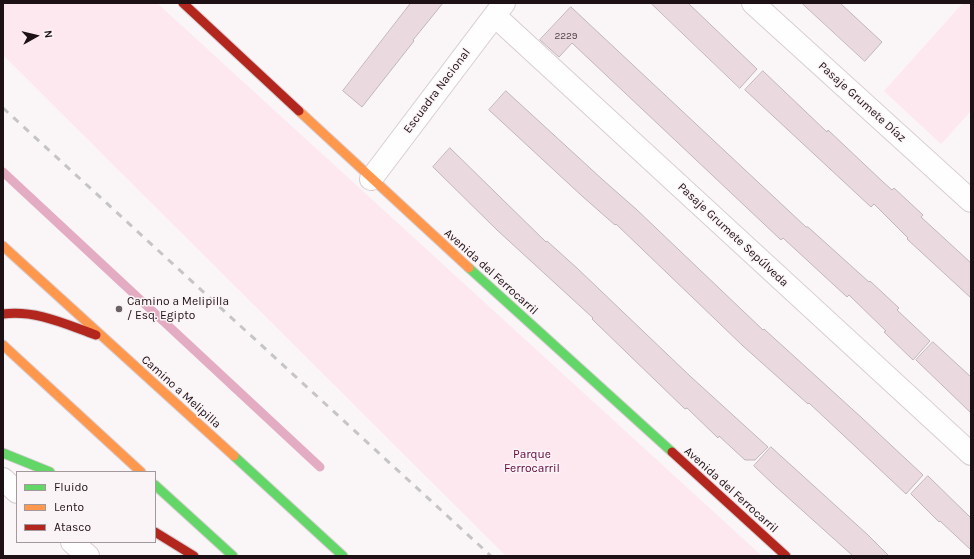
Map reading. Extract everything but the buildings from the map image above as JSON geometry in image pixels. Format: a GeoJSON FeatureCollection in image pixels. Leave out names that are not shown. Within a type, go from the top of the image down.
{"type":"FeatureCollection","features":[{"type":"Feature","properties":{"kind":"main road","name":"Avenida del Ferrocarril"},"geometry":{"type":"LineString","coordinates":[[183,3],[371,178],[786,556]]}},
{"type":"Feature","properties":{"kind":"main road","name":"Camino a Melipilla"},"geometry":{"type":"LineString","coordinates":[[3,246],[343,556]]}},
{"type":"Feature","properties":{"kind":"main road"},"geometry":{"type":"LineString","coordinates":[[3,314],[14,312],[45,316],[106,339]]}},
{"type":"Feature","properties":{"kind":"main road"},"geometry":{"type":"LineString","coordinates":[[3,345],[140,471]]}},
{"type":"Feature","properties":{"kind":"main road"},"geometry":{"type":"LineString","coordinates":[[3,453],[48,471]]}},
{"type":"Feature","properties":{"kind":"main road"},"geometry":{"type":"LineString","coordinates":[[156,485],[233,556]]}},
{"type":"Feature","properties":{"kind":"main road"},"geometry":{"type":"LineString","coordinates":[[156,533],[194,556]]}},
{"type":"Feature","properties":{"kind":"street","name":"Pasaje Grumete Díaz"},"geometry":{"type":"LineString","coordinates":[[753,3],[971,201]]}},
{"type":"Feature","properties":{"kind":"street","name":"Escuadra Nacional"},"geometry":{"type":"LineString","coordinates":[[371,178],[500,9]]}},
{"type":"Feature","properties":{"kind":"street","name":"Pasaje Grumete Sepúlveda"},"geometry":{"type":"LineString","coordinates":[[500,9],[971,454]]}},
{"type":"Feature","properties":{"kind":"street"},"geometry":{"type":"LineString","coordinates":[[3,479],[16,491]]}},
{"type":"Feature","properties":{"kind":"green space","name":"Parque Ferrocarril"},"geometry":{"type":"Polygon","coordinates":[[[3,3],[157,3],[762,556],[506,556],[3,55],[3,3]]]}},
{"type":"Feature","properties":{"kind":"green space"},"geometry":{"type":"Polygon","coordinates":[[[963,3],[971,3],[971,111],[941,144],[884,91],[963,3]]]}},
{"type":"Feature","properties":{"kind":"waterway"},"geometry":{"type":"LineString","coordinates":[[3,172],[320,467]]}},
{"type":"Feature","properties":{"kind":"railway"},"geometry":{"type":"LineString","coordinates":[[3,108],[491,556]]}},
{"type":"Feature","properties":{"kind":"traffic: fast"},"geometry":{"type":"LineString","coordinates":[[469,268],[672,452]]}},
{"type":"Feature","properties":{"kind":"traffic: fast"},"geometry":{"type":"LineString","coordinates":[[3,453],[48,471]]}},
{"type":"Feature","properties":{"kind":"traffic: fast"},"geometry":{"type":"LineString","coordinates":[[234,456],[343,556]]}},
{"type":"Feature","properties":{"kind":"traffic: fast"},"geometry":{"type":"LineString","coordinates":[[156,486],[233,556]]}},
{"type":"Feature","properties":{"kind":"traffic: slow"},"geometry":{"type":"LineString","coordinates":[[299,111],[469,268]]}},
{"type":"Feature","properties":{"kind":"traffic: slow"},"geometry":{"type":"LineString","coordinates":[[3,246],[234,456]]}},
{"type":"Feature","properties":{"kind":"traffic: slow"},"geometry":{"type":"LineString","coordinates":[[3,345],[140,471]]}},
{"type":"Feature","properties":{"kind":"traffic: jam"},"geometry":{"type":"LineString","coordinates":[[183,3],[299,111]]}},
{"type":"Feature","properties":{"kind":"traffic: jam"},"geometry":{"type":"LineString","coordinates":[[3,314],[15,313],[39,316],[62,322],[96,335]]}},
{"type":"Feature","properties":{"kind":"traffic: jam"},"geometry":{"type":"LineString","coordinates":[[672,452],[786,556]]}},
{"type":"Feature","properties":{"kind":"traffic: jam"},"geometry":{"type":"LineString","coordinates":[[156,533],[194,556]]}},
{"type":"Feature","properties":{"kind":"place","name":"Camino a Melipilla / Esq. Egipto"},"geometry":{"type":"Point","coordinates":[119,309]}}]}
